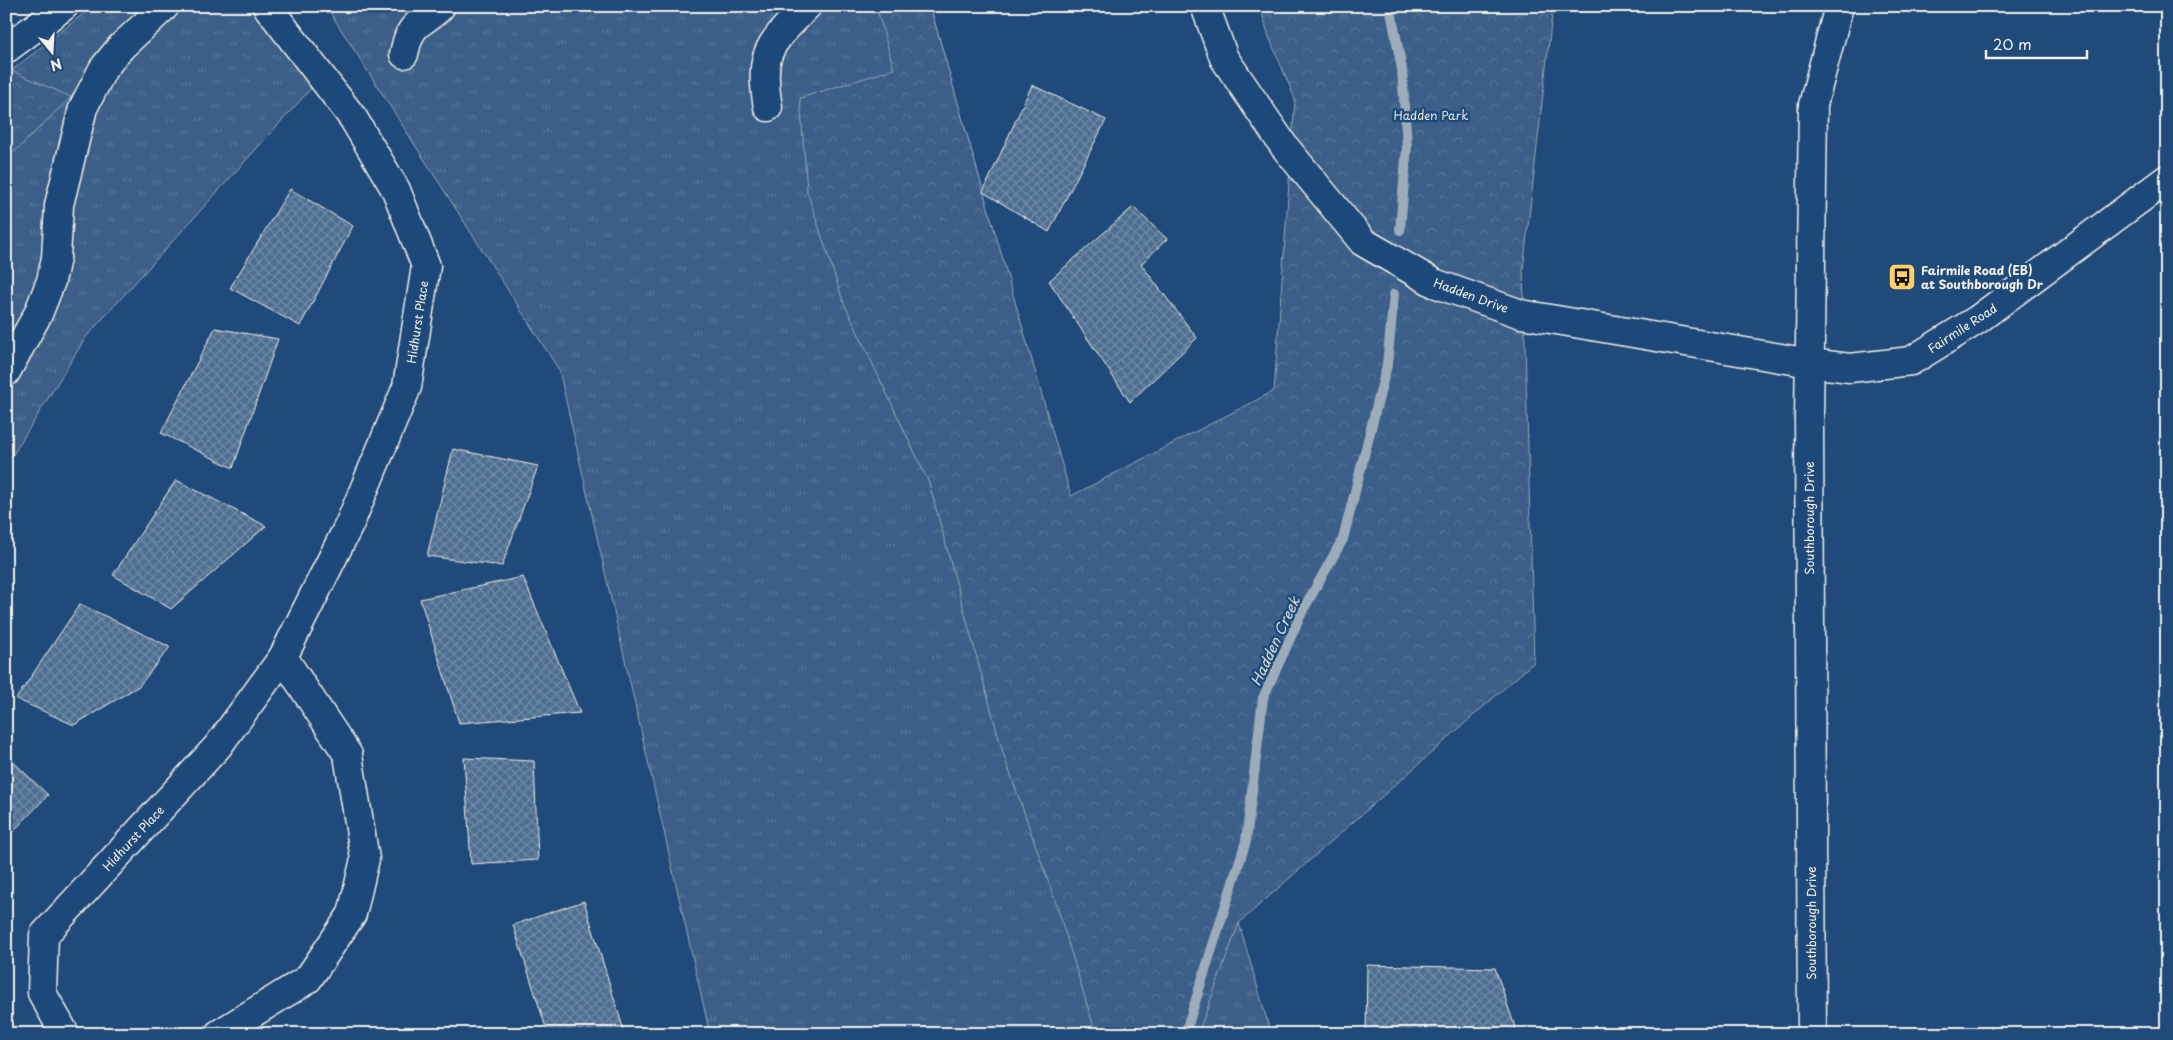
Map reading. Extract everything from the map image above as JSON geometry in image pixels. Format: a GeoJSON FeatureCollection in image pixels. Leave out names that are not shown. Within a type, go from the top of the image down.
{"type":"FeatureCollection","features":[{"type":"Feature","properties":{"kind":"street"},"geometry":{"type":"LineString","coordinates":[[6,49],[64,6]]}},
{"type":"Feature","properties":{"kind":"street"},"geometry":{"type":"LineString","coordinates":[[6,372],[38,314],[51,281],[56,258],[59,205],[83,108],[103,69],[111,59],[165,6]]}},
{"type":"Feature","properties":{"kind":"street","name":"Hidhurst Place"},"geometry":{"type":"LineString","coordinates":[[64,1034],[42,993],[44,935],[218,746],[284,657],[350,523],[407,386],[426,266],[396,190],[353,118],[267,6]]}},
{"type":"Feature","properties":{"kind":"street"},"geometry":{"type":"LineString","coordinates":[[404,54],[406,44],[415,26],[436,13],[441,6]]}},
{"type":"Feature","properties":{"kind":"street"},"geometry":{"type":"LineString","coordinates":[[768,106],[763,80],[769,47],[806,6]]}},
{"type":"Feature","properties":{"kind":"street","name":"Hadden Drive"},"geometry":{"type":"LineString","coordinates":[[1205,6],[1224,58],[1284,146],[1363,242],[1434,283],[1521,314],[1810,363]]}},
{"type":"Feature","properties":{"kind":"street","name":"Southborough Drive"},"geometry":{"type":"LineString","coordinates":[[1812,1034],[1810,363],[1813,105],[1839,6]]}},
{"type":"Feature","properties":{"kind":"street","name":"Fairmile Road"},"geometry":{"type":"LineString","coordinates":[[1810,363],[1850,368],[1911,361],[1977,320],[2167,179]]}},
{"type":"Feature","properties":{"kind":"street"},"geometry":{"type":"LineString","coordinates":[[219,1034],[308,979],[352,914],[365,859],[348,755],[284,657]]}},
{"type":"Feature","properties":{"kind":"green space"},"geometry":{"type":"Polygon","coordinates":[[[93,6],[263,6],[325,73],[86,337],[6,466],[6,75],[93,6]]]}},
{"type":"Feature","properties":{"kind":"green space"},"geometry":{"type":"Polygon","coordinates":[[[326,6],[930,6],[1070,496],[1239,923],[1271,1034],[710,1034],[559,370],[326,6]]]}},
{"type":"Feature","properties":{"kind":"green space","name":"Hadden Park"},"geometry":{"type":"Polygon","coordinates":[[[876,6],[930,6],[1071,496],[1274,391],[1295,99],[1269,37],[1260,6],[1553,6],[1523,270],[1534,662],[1239,923],[1198,1034],[1096,1034],[1057,906],[1003,753],[929,483],[843,301],[807,191],[800,98],[894,69],[876,6]]]}},
{"type":"Feature","properties":{"kind":"green space"},"geometry":{"type":"Polygon","coordinates":[[[12,71],[71,97],[6,160],[6,75],[12,71]]]}},
{"type":"Feature","properties":{"kind":"building"},"geometry":{"type":"Polygon","coordinates":[[[1032,85],[1106,120],[1049,232],[983,192],[1032,85]]]}},
{"type":"Feature","properties":{"kind":"building"},"geometry":{"type":"Polygon","coordinates":[[[290,189],[353,226],[300,326],[230,288],[290,189]]]}},
{"type":"Feature","properties":{"kind":"building"},"geometry":{"type":"Polygon","coordinates":[[[1133,207],[1167,239],[1141,264],[1197,338],[1130,402],[1049,281],[1133,207]]]}},
{"type":"Feature","properties":{"kind":"building"},"geometry":{"type":"Polygon","coordinates":[[[215,328],[278,339],[233,468],[161,433],[215,328]]]}},
{"type":"Feature","properties":{"kind":"building"},"geometry":{"type":"Polygon","coordinates":[[[453,449],[538,466],[502,566],[427,556],[453,449]]]}},
{"type":"Feature","properties":{"kind":"building"},"geometry":{"type":"Polygon","coordinates":[[[176,480],[266,526],[171,609],[113,575],[176,480]]]}},
{"type":"Feature","properties":{"kind":"building"},"geometry":{"type":"Polygon","coordinates":[[[523,577],[580,713],[459,723],[420,599],[523,577]]]}},
{"type":"Feature","properties":{"kind":"building"},"geometry":{"type":"Polygon","coordinates":[[[80,604],[170,647],[139,686],[74,725],[16,699],[80,604]]]}},
{"type":"Feature","properties":{"kind":"building"},"geometry":{"type":"Polygon","coordinates":[[[6,755],[48,795],[6,839],[6,755]]]}},
{"type":"Feature","properties":{"kind":"building"},"geometry":{"type":"Polygon","coordinates":[[[464,758],[534,761],[538,860],[471,864],[464,758]]]}},
{"type":"Feature","properties":{"kind":"building"},"geometry":{"type":"Polygon","coordinates":[[[584,901],[625,1034],[548,1034],[513,925],[584,901]]]}},
{"type":"Feature","properties":{"kind":"building"},"geometry":{"type":"Polygon","coordinates":[[[1367,965],[1495,968],[1516,1030],[1449,1034],[1366,1034],[1367,965]]]}},
{"type":"Feature","properties":{"kind":"waterway","name":"Hadden Creek"},"geometry":{"type":"LineString","coordinates":[[1390,6],[1402,69],[1407,146],[1400,230]]}},
{"type":"Feature","properties":{"kind":"waterway","name":"Hadden Creek"},"geometry":{"type":"LineString","coordinates":[[1185,1034],[1246,841],[1263,698],[1303,610],[1343,539],[1387,365],[1394,294]]}},
{"type":"Feature","properties":{"kind":"place","name":"Fairmile Road (EB) at Southborough Dr"},"geometry":{"type":"Point","coordinates":[1902,277]}}]}
